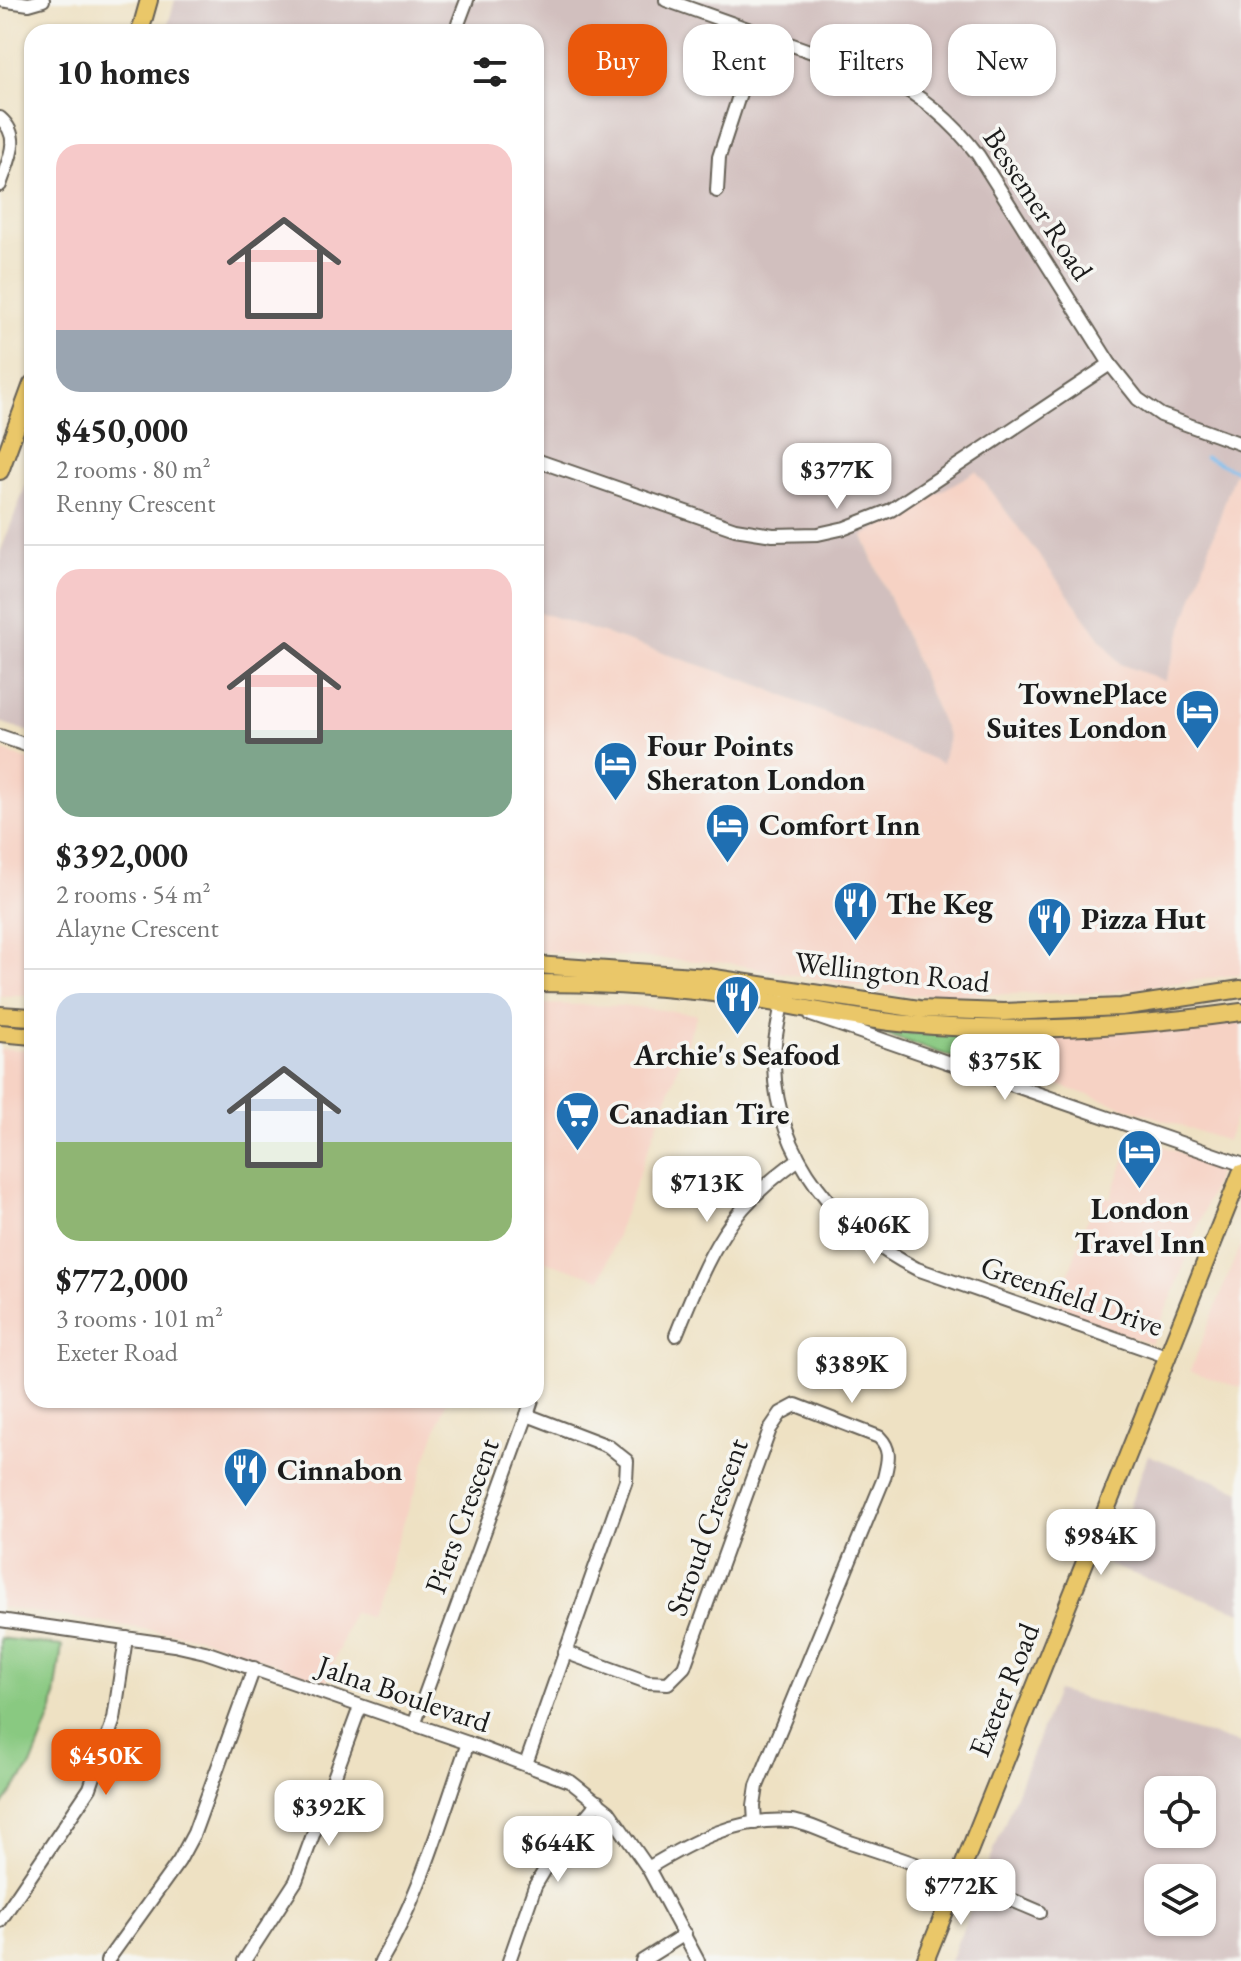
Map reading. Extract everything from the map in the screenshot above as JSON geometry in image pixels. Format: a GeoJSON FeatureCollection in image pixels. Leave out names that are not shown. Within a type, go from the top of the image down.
{"type":"FeatureCollection","features":[{"type":"Feature","properties":{"kind":"main road"},"geometry":{"type":"LineString","coordinates":[[142,24],[149,0]]}},
{"type":"Feature","properties":{"kind":"main road"},"geometry":{"type":"LineString","coordinates":[[0,471],[24,406]]}},
{"type":"Feature","properties":{"kind":"main road","name":"Wellington Road"},"geometry":{"type":"LineString","coordinates":[[544,966],[708,977],[908,1024],[1012,1028],[1116,1025],[1241,1012]]}},
{"type":"Feature","properties":{"kind":"main road","name":"Wellington Road"},"geometry":{"type":"LineString","coordinates":[[544,983],[1012,1013],[1121,1007],[1241,989]]}},
{"type":"Feature","properties":{"kind":"main road"},"geometry":{"type":"LineString","coordinates":[[1183,1019],[1241,1003]]}},
{"type":"Feature","properties":{"kind":"main road"},"geometry":{"type":"LineString","coordinates":[[0,1015],[24,1016]]}},
{"type":"Feature","properties":{"kind":"main road"},"geometry":{"type":"LineString","coordinates":[[0,1033],[24,1035]]}},
{"type":"Feature","properties":{"kind":"main road","name":"Exeter Road"},"geometry":{"type":"LineString","coordinates":[[925,1961],[1241,1173]]}},
{"type":"Feature","properties":{"kind":"street"},"geometry":{"type":"LineString","coordinates":[[0,0],[29,4],[43,0]]}},
{"type":"Feature","properties":{"kind":"street"},"geometry":{"type":"LineString","coordinates":[[458,24],[467,0]]}},
{"type":"Feature","properties":{"kind":"street","name":"Bessemer Road"},"geometry":{"type":"LineString","coordinates":[[666,0],[736,24]]}},
{"type":"Feature","properties":{"kind":"street","name":"Bessemer Road"},"geometry":{"type":"LineString","coordinates":[[794,45],[885,78],[915,94],[949,122],[978,155],[1110,364],[1138,399],[1161,415],[1241,444]]}},
{"type":"Feature","properties":{"kind":"street"},"geometry":{"type":"LineString","coordinates":[[717,191],[719,157],[739,96]]}},
{"type":"Feature","properties":{"kind":"street"},"geometry":{"type":"LineString","coordinates":[[0,118],[11,128],[13,145],[0,185]]}},
{"type":"Feature","properties":{"kind":"street"},"geometry":{"type":"LineString","coordinates":[[544,463],[735,529],[773,535],[818,534],[849,527],[891,510],[1110,364]]}},
{"type":"Feature","properties":{"kind":"street"},"geometry":{"type":"LineString","coordinates":[[0,736],[24,744]]}},
{"type":"Feature","properties":{"kind":"street"},"geometry":{"type":"LineString","coordinates":[[783,997],[1241,1164]]}},
{"type":"Feature","properties":{"kind":"street","name":"Greenfield Drive"},"geometry":{"type":"LineString","coordinates":[[783,997],[775,1032],[774,1068],[784,1121],[799,1159],[827,1203],[887,1254],[917,1269],[1169,1357]]}},
{"type":"Feature","properties":{"kind":"street"},"geometry":{"type":"LineString","coordinates":[[676,1335],[705,1265],[723,1233],[742,1207],[767,1182],[799,1159]]}},
{"type":"Feature","properties":{"kind":"street","name":"Stroud Crescent"},"geometry":{"type":"LineString","coordinates":[[565,1652],[647,1682],[668,1683],[684,1667],[770,1429],[781,1413],[796,1405],[879,1437],[886,1444],[889,1455],[884,1478],[757,1786],[755,1823]]}},
{"type":"Feature","properties":{"kind":"street"},"geometry":{"type":"LineString","coordinates":[[527,1415],[529,1408]]}},
{"type":"Feature","properties":{"kind":"street","name":"Piers Crescent"},"geometry":{"type":"LineString","coordinates":[[414,1725],[527,1415],[608,1446],[627,1461],[626,1480],[526,1764]]}},
{"type":"Feature","properties":{"kind":"street","name":"Jalna Boulevard"},"geometry":{"type":"LineString","coordinates":[[0,1620],[205,1652],[571,1782],[609,1812],[648,1868],[698,1961]]}},
{"type":"Feature","properties":{"kind":"street"},"geometry":{"type":"LineString","coordinates":[[0,1921],[90,1788],[114,1719],[126,1638]]}},
{"type":"Feature","properties":{"kind":"street"},"geometry":{"type":"LineString","coordinates":[[107,1961],[179,1861],[194,1833],[254,1668]]}},
{"type":"Feature","properties":{"kind":"street"},"geometry":{"type":"LineString","coordinates":[[244,1961],[296,1881],[360,1707]]}},
{"type":"Feature","properties":{"kind":"street"},"geometry":{"type":"LineString","coordinates":[[381,1961],[400,1930],[468,1743]]}},
{"type":"Feature","properties":{"kind":"street"},"geometry":{"type":"LineString","coordinates":[[509,1961],[535,1886],[553,1856],[598,1802]]}},
{"type":"Feature","properties":{"kind":"street"},"geometry":{"type":"LineString","coordinates":[[648,1868],[688,1844],[720,1831],[755,1823],[794,1821],[959,1877],[1040,1912]]}},
{"type":"Feature","properties":{"kind":"street"},"geometry":{"type":"LineString","coordinates":[[642,1961],[685,1934]]}},
{"type":"Feature","properties":{"kind":"shaded area"},"geometry":{"type":"Polygon","coordinates":[[[175,0],[1241,0],[1241,453],[1165,681],[1120,664],[976,471],[863,536],[948,737],[942,763],[754,683],[544,614],[544,24],[168,24],[175,0]]]}},
{"type":"Feature","properties":{"kind":"shaded area"},"geometry":{"type":"Polygon","coordinates":[[[1241,453],[1241,974],[1106,993],[903,995],[729,963],[544,951],[544,614],[754,683],[941,762],[948,737],[863,535],[976,471],[1120,664],[1165,680],[1241,453]]]}},
{"type":"Feature","properties":{"kind":"shaded area"},"geometry":{"type":"Polygon","coordinates":[[[24,490],[24,730],[0,722],[0,553],[24,490]]]}},
{"type":"Feature","properties":{"kind":"shaded area"},"geometry":{"type":"Polygon","coordinates":[[[0,750],[24,758],[24,995],[0,996],[0,750]]]}},
{"type":"Feature","properties":{"kind":"shaded area"},"geometry":{"type":"Polygon","coordinates":[[[544,1004],[627,1006],[697,1014],[601,1279],[544,1261],[544,1004]]]}},
{"type":"Feature","properties":{"kind":"shaded area"},"geometry":{"type":"Polygon","coordinates":[[[1241,1022],[1241,1102],[1227,1141],[1046,1081],[1031,1039],[1241,1022]]]}},
{"type":"Feature","properties":{"kind":"shaded area"},"geometry":{"type":"Polygon","coordinates":[[[0,1049],[24,1050],[24,1408],[444,1408],[370,1618],[352,1612],[327,1682],[197,1637],[0,1607],[0,1049]]]}},
{"type":"Feature","properties":{"kind":"shaded area"},"geometry":{"type":"Polygon","coordinates":[[[1133,1135],[1220,1167],[1176,1287],[1151,1344],[1056,1311],[1096,1193],[1111,1198],[1133,1135]]]}},
{"type":"Feature","properties":{"kind":"shaded area"},"geometry":{"type":"Polygon","coordinates":[[[1241,1243],[1241,1388],[1190,1371],[1241,1243]]]}},
{"type":"Feature","properties":{"kind":"shaded area"},"geometry":{"type":"Polygon","coordinates":[[[1148,1455],[1241,1491],[1241,1612],[1108,1565],[1148,1455]]]}},
{"type":"Feature","properties":{"kind":"shaded area"},"geometry":{"type":"Polygon","coordinates":[[[1057,1691],[1241,1744],[1241,1961],[950,1961],[1057,1691]]]}},
{"type":"Feature","properties":{"kind":"green space"},"geometry":{"type":"Polygon","coordinates":[[[875,1031],[1031,1039],[1046,1081],[1038,1086],[875,1031]]]}},
{"type":"Feature","properties":{"kind":"green space"},"geometry":{"type":"Polygon","coordinates":[[[0,1638],[62,1646],[53,1711],[31,1766],[0,1809],[0,1638]]]}},
{"type":"Feature","properties":{"kind":"waterway"},"geometry":{"type":"LineString","coordinates":[[1205,457],[1241,473]]}},
{"type":"Feature","properties":{"kind":"place","name":"TownePlace Suites London"},"geometry":{"type":"Point","coordinates":[1198,750]}},
{"type":"Feature","properties":{"kind":"place","name":"Four Points Sheraton London"},"geometry":{"type":"Point","coordinates":[616,802]}},
{"type":"Feature","properties":{"kind":"place","name":"Comfort Inn"},"geometry":{"type":"Point","coordinates":[728,864]}},
{"type":"Feature","properties":{"kind":"place","name":"The Keg"},"geometry":{"type":"Point","coordinates":[855,943]}},
{"type":"Feature","properties":{"kind":"place","name":"Pizza Hut"},"geometry":{"type":"Point","coordinates":[1050,958]}},
{"type":"Feature","properties":{"kind":"place","name":"Archie's Seafood"},"geometry":{"type":"Point","coordinates":[737,1036]}},
{"type":"Feature","properties":{"kind":"place","name":"Canadian Tire"},"geometry":{"type":"Point","coordinates":[578,1153]}},
{"type":"Feature","properties":{"kind":"place","name":"London Travel Inn"},"geometry":{"type":"Point","coordinates":[1140,1190]}},
{"type":"Feature","properties":{"kind":"place","name":"Cinnabon"},"geometry":{"type":"Point","coordinates":[246,1509]}}]}
